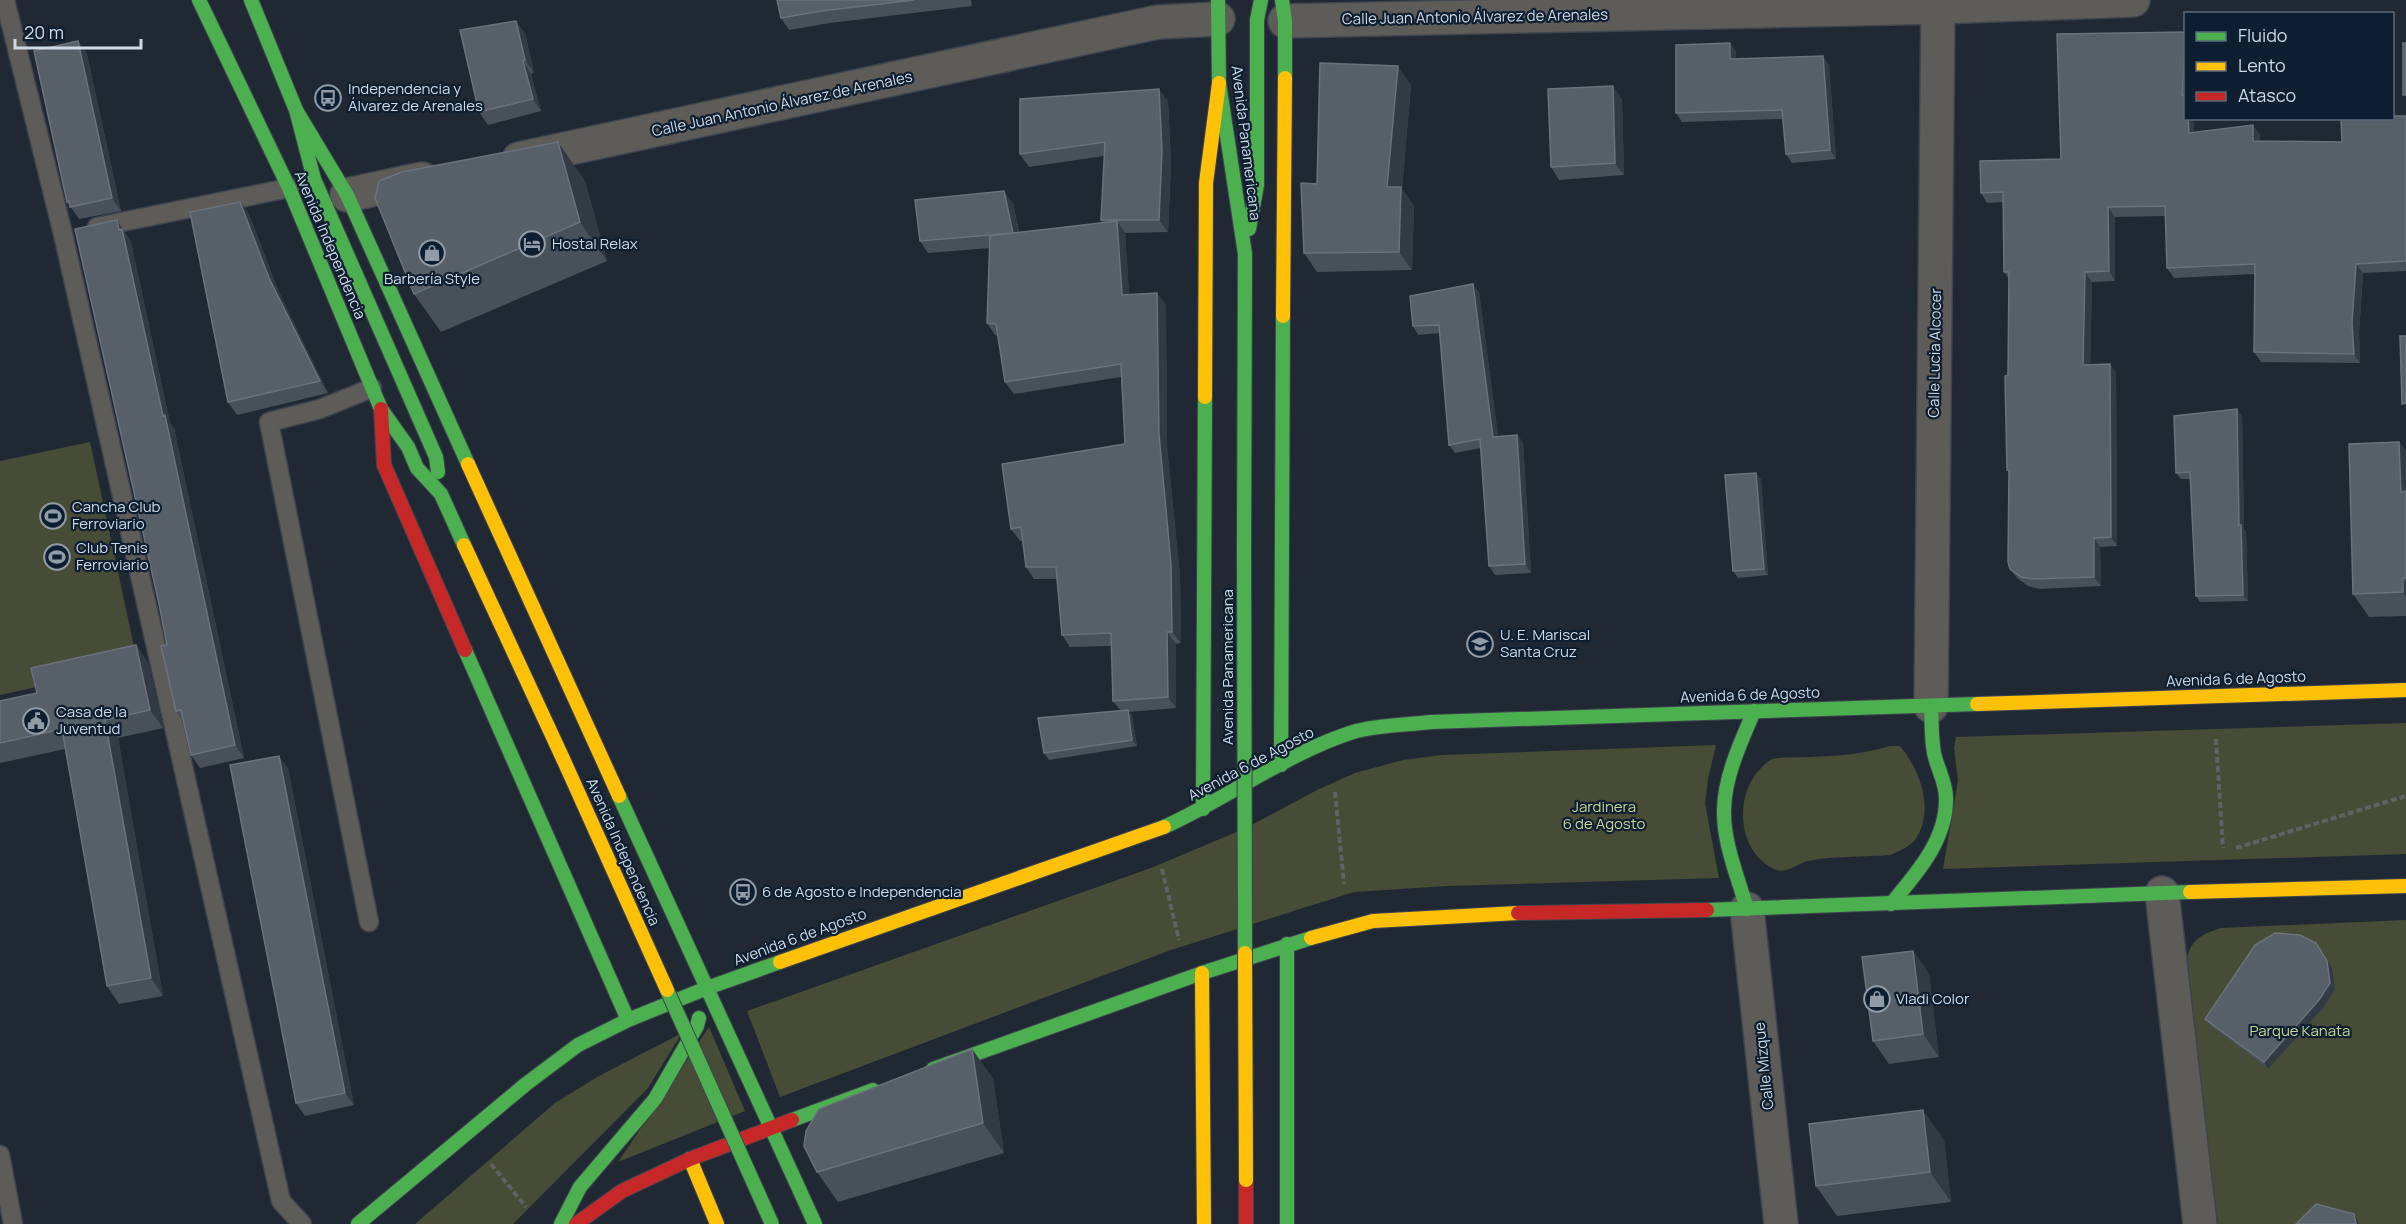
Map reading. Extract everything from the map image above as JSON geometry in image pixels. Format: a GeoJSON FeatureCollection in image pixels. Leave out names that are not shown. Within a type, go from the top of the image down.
{"type":"FeatureCollection","features":[{"type":"Feature","properties":{"kind":"main road","name":"Avenida Independencia"},"geometry":{"type":"LineString","coordinates":[[199,0],[289,188],[381,409],[408,447],[417,468],[441,494]]}},
{"type":"Feature","properties":{"kind":"main road","name":"Avenida Independencia"},"geometry":{"type":"LineString","coordinates":[[251,0],[297,110],[314,179],[436,457],[441,494],[772,1224]]}},
{"type":"Feature","properties":{"kind":"main road","name":"Avenida Panamericana"},"geometry":{"type":"LineString","coordinates":[[1245,254],[1257,185],[1257,20],[1261,0]]}},
{"type":"Feature","properties":{"kind":"main road","name":"Avenida Panamericana"},"geometry":{"type":"LineString","coordinates":[[1218,10],[1219,83],[1245,254],[1246,1224]]}},
{"type":"Feature","properties":{"kind":"main road"},"geometry":{"type":"LineString","coordinates":[[1281,765],[1284,10]]}},
{"type":"Feature","properties":{"kind":"main road"},"geometry":{"type":"LineString","coordinates":[[1203,809],[1206,183],[1219,83]]}},
{"type":"Feature","properties":{"kind":"main road"},"geometry":{"type":"LineString","coordinates":[[297,110],[347,195],[815,1224]]}},
{"type":"Feature","properties":{"kind":"main road"},"geometry":{"type":"LineString","coordinates":[[381,409],[384,465],[628,1020]]}},
{"type":"Feature","properties":{"kind":"main road","name":"Avenida 6 de Agosto"},"geometry":{"type":"LineString","coordinates":[[358,1224],[526,1083],[578,1045],[628,1020],[707,988],[1139,837],[1203,809],[1316,746],[1356,731],[1420,723],[2406,690]]}},
{"type":"Feature","properties":{"kind":"main road"},"geometry":{"type":"LineString","coordinates":[[1891,904],[1931,851],[1941,827],[1946,798],[1933,750],[1931,706]]}},
{"type":"Feature","properties":{"kind":"main road"},"geometry":{"type":"LineString","coordinates":[[1748,909],[1727,833],[1724,808],[1737,750],[1754,711]]}},
{"type":"Feature","properties":{"kind":"main road"},"geometry":{"type":"LineString","coordinates":[[915,1075],[1287,944],[1373,921],[1489,915],[1748,909],[2406,886]]}},
{"type":"Feature","properties":{"kind":"main road"},"geometry":{"type":"LineString","coordinates":[[1287,944],[1287,1224]]}},
{"type":"Feature","properties":{"kind":"main road"},"geometry":{"type":"LineString","coordinates":[[1202,973],[1204,1224]]}},
{"type":"Feature","properties":{"kind":"main road"},"geometry":{"type":"LineString","coordinates":[[561,1224],[580,1187],[655,1099],[697,1026],[707,988]]}},
{"type":"Feature","properties":{"kind":"main road"},"geometry":{"type":"LineString","coordinates":[[576,1224],[622,1191],[690,1159],[882,1087]]}},
{"type":"Feature","properties":{"kind":"main road"},"geometry":{"type":"LineString","coordinates":[[690,1159],[717,1224]]}},
{"type":"Feature","properties":{"kind":"street","name":"Calle Juan Antonio Álvarez de Arenales"},"geometry":{"type":"LineString","coordinates":[[1284,10],[2133,0]]}},
{"type":"Feature","properties":{"kind":"street","name":"Calle Lucia Alcocer"},"geometry":{"type":"LineString","coordinates":[[1931,706],[1938,4]]}},
{"type":"Feature","properties":{"kind":"street","name":"Calle Juan Antonio Álvarez de Arenales"},"geometry":{"type":"LineString","coordinates":[[486,166],[730,116],[1218,10]]}},
{"type":"Feature","properties":{"kind":"street"},"geometry":{"type":"LineString","coordinates":[[347,195],[452,173]]}},
{"type":"Feature","properties":{"kind":"street"},"geometry":{"type":"LineString","coordinates":[[2162,893],[2200,1224]]}},
{"type":"Feature","properties":{"kind":"street","name":"Calle Mizque"},"geometry":{"type":"LineString","coordinates":[[1748,909],[1781,1224]]}},
{"type":"Feature","properties":{"kind":"lane"},"geometry":{"type":"LineString","coordinates":[[5,0],[63,234],[281,1201],[302,1224]]}},
{"type":"Feature","properties":{"kind":"lane"},"geometry":{"type":"LineString","coordinates":[[63,234],[289,188]]}},
{"type":"Feature","properties":{"kind":"lane"},"geometry":{"type":"LineString","coordinates":[[369,922],[269,422],[320,409],[372,388]]}},
{"type":"Feature","properties":{"kind":"lane"},"geometry":{"type":"LineString","coordinates":[[0,1155],[13,1224]]}},
{"type":"Feature","properties":{"kind":"path"},"geometry":{"type":"LineString","coordinates":[[2216,739],[2223,848]]}},
{"type":"Feature","properties":{"kind":"path"},"geometry":{"type":"LineString","coordinates":[[1335,792],[1344,884]]}},
{"type":"Feature","properties":{"kind":"path"},"geometry":{"type":"LineString","coordinates":[[2236,848],[2406,796]]}},
{"type":"Feature","properties":{"kind":"path"},"geometry":{"type":"LineString","coordinates":[[1162,869],[1179,940]]}},
{"type":"Feature","properties":{"kind":"path"},"geometry":{"type":"LineString","coordinates":[[488,1160],[528,1210]]}},
{"type":"Feature","properties":{"kind":"green space","name":"Cancha Club Ferroviario"},"geometry":{"type":"Polygon","coordinates":[[[90,442],[138,665],[0,695],[0,461],[90,442]]]}},
{"type":"Feature","properties":{"kind":"green space"},"geometry":{"type":"Polygon","coordinates":[[[2406,723],[2406,854],[1943,869],[1958,781],[1954,748],[1956,737],[2406,723]]]}},
{"type":"Feature","properties":{"kind":"green space","name":"Jardinera 6 de Agosto"},"geometry":{"type":"Polygon","coordinates":[[[1716,745],[1705,803],[1719,878],[1447,886],[1354,892],[1171,950],[780,1097],[747,1011],[1151,868],[1246,828],[1317,790],[1355,773],[1403,760],[1442,755],[1716,745]]]}},
{"type":"Feature","properties":{"kind":"green space"},"geometry":{"type":"Polygon","coordinates":[[[1900,746],[1919,778],[1922,790],[1924,814],[1922,826],[1912,843],[1890,855],[1816,859],[1782,871],[1761,861],[1746,836],[1743,806],[1753,778],[1766,763],[1777,758],[1850,754],[1900,746]]]}},
{"type":"Feature","properties":{"kind":"green space","name":"Parque Kanata"},"geometry":{"type":"Polygon","coordinates":[[[2406,920],[2406,1224],[2218,1224],[2185,976],[2189,950],[2198,939],[2221,928],[2406,920]]]}},
{"type":"Feature","properties":{"kind":"green space"},"geometry":{"type":"Polygon","coordinates":[[[709,1027],[745,1111],[618,1162],[709,1027]]]}},
{"type":"Feature","properties":{"kind":"green space"},"geometry":{"type":"Polygon","coordinates":[[[682,1033],[648,1088],[513,1224],[415,1224],[555,1103],[597,1077],[682,1033]]]}},
{"type":"Feature","properties":{"kind":"building"},"geometry":{"type":"Polygon","coordinates":[[[777,0],[914,0],[781,18],[777,0]]]}},
{"type":"Feature","properties":{"kind":"building"},"geometry":{"type":"Polygon","coordinates":[[[516,21],[533,99],[479,112],[460,30],[516,21]]]}},
{"type":"Feature","properties":{"kind":"building"},"geometry":{"type":"Polygon","coordinates":[[[2184,32],[2182,95],[2184,94],[2184,120],[2188,120],[2189,133],[2253,125],[2253,141],[2342,142],[2341,120],[2394,120],[2394,116],[2406,116],[2406,261],[2356,264],[2352,323],[2354,354],[2254,352],[2255,264],[2167,268],[2165,206],[2108,207],[2109,271],[2085,272],[2083,365],[2110,364],[2111,537],[2094,538],[2094,577],[2033,579],[2021,577],[2010,569],[2008,562],[2009,470],[2007,470],[2005,376],[2008,375],[2009,272],[2004,272],[2003,192],[1981,193],[1980,161],[2061,159],[2057,34],[2184,32]]]}},
{"type":"Feature","properties":{"kind":"building"},"geometry":{"type":"Polygon","coordinates":[[[78,41],[112,198],[70,207],[34,51],[78,41]]]}},
{"type":"Feature","properties":{"kind":"building"},"geometry":{"type":"Polygon","coordinates":[[[1730,43],[1730,59],[1823,56],[1830,150],[1786,154],[1782,110],[1676,113],[1676,45],[1730,43]]]}},
{"type":"Feature","properties":{"kind":"building"},"geometry":{"type":"Polygon","coordinates":[[[2403,43],[2406,43],[2406,95],[2403,95],[2403,43]]]}},
{"type":"Feature","properties":{"kind":"building"},"geometry":{"type":"Polygon","coordinates":[[[1320,63],[1398,66],[1387,187],[1401,187],[1399,252],[1304,253],[1301,183],[1317,184],[1320,63]]]}},
{"type":"Feature","properties":{"kind":"building"},"geometry":{"type":"Polygon","coordinates":[[[1613,86],[1615,163],[1551,167],[1548,89],[1613,86]]]}},
{"type":"Feature","properties":{"kind":"building"},"geometry":{"type":"Polygon","coordinates":[[[1159,89],[1162,150],[1159,220],[1101,220],[1105,142],[1020,154],[1020,99],[1159,89]]]}},
{"type":"Feature","properties":{"kind":"building"},"geometry":{"type":"Polygon","coordinates":[[[558,142],[580,222],[414,294],[375,198],[379,181],[402,172],[558,142]]]}},
{"type":"Feature","properties":{"kind":"building"},"geometry":{"type":"Polygon","coordinates":[[[1004,191],[1013,233],[920,241],[915,200],[1004,191]]]}},
{"type":"Feature","properties":{"kind":"building"},"geometry":{"type":"Polygon","coordinates":[[[240,202],[269,278],[320,381],[228,402],[190,212],[240,202]]]}},
{"type":"Feature","properties":{"kind":"building"},"geometry":{"type":"Polygon","coordinates":[[[117,220],[119,230],[122,229],[163,416],[165,415],[235,745],[191,755],[181,710],[176,711],[161,646],[167,645],[159,604],[75,229],[117,220]]]}},
{"type":"Feature","properties":{"kind":"building"},"geometry":{"type":"Polygon","coordinates":[[[1117,221],[1122,295],[1157,293],[1159,434],[1171,564],[1172,632],[1167,632],[1168,697],[1113,701],[1111,633],[1062,635],[1056,567],[1026,567],[1021,527],[1011,529],[1002,464],[1125,444],[1121,364],[1005,382],[996,324],[987,323],[990,236],[1117,221]]]}},
{"type":"Feature","properties":{"kind":"building"},"geometry":{"type":"Polygon","coordinates":[[[1473,284],[1493,437],[1517,435],[1525,564],[1489,566],[1480,439],[1449,445],[1439,325],[1413,326],[1410,296],[1473,284]]]}},
{"type":"Feature","properties":{"kind":"building"},"geometry":{"type":"Polygon","coordinates":[[[2400,336],[2406,336],[2406,403],[2402,404],[2400,336]]]}},
{"type":"Feature","properties":{"kind":"building"},"geometry":{"type":"Polygon","coordinates":[[[2237,409],[2243,595],[2196,596],[2190,472],[2176,473],[2174,416],[2237,409]]]}},
{"type":"Feature","properties":{"kind":"building"},"geometry":{"type":"Polygon","coordinates":[[[2399,442],[2401,492],[2406,491],[2406,578],[2403,578],[2403,592],[2353,594],[2349,444],[2399,442]]]}},
{"type":"Feature","properties":{"kind":"building"},"geometry":{"type":"Polygon","coordinates":[[[1756,473],[1764,569],[1733,571],[1725,475],[1756,473]]]}},
{"type":"Feature","properties":{"kind":"building"},"geometry":{"type":"Polygon","coordinates":[[[136,645],[150,710],[105,720],[151,978],[107,986],[62,729],[0,743],[0,701],[37,693],[31,668],[136,645]]]}},
{"type":"Feature","properties":{"kind":"building"},"geometry":{"type":"Polygon","coordinates":[[[1128,710],[1132,740],[1044,753],[1038,718],[1128,710]]]}},
{"type":"Feature","properties":{"kind":"building"},"geometry":{"type":"Polygon","coordinates":[[[279,756],[345,1093],[296,1103],[230,765],[279,756]]]}},
{"type":"Feature","properties":{"kind":"building"},"geometry":{"type":"Polygon","coordinates":[[[2275,933],[2300,935],[2316,943],[2327,961],[2330,983],[2319,1000],[2264,1062],[2205,1019],[2255,945],[2275,933]]]}},
{"type":"Feature","properties":{"kind":"building"},"geometry":{"type":"Polygon","coordinates":[[[1913,951],[1923,1034],[1873,1041],[1862,957],[1913,951]]]}},
{"type":"Feature","properties":{"kind":"building"},"geometry":{"type":"Polygon","coordinates":[[[972,1049],[983,1123],[817,1172],[804,1146],[806,1131],[819,1109],[972,1049]]]}},
{"type":"Feature","properties":{"kind":"building"},"geometry":{"type":"Polygon","coordinates":[[[1923,1110],[1930,1172],[1816,1186],[1809,1124],[1923,1110]]]}},
{"type":"Feature","properties":{"kind":"building"},"geometry":{"type":"Polygon","coordinates":[[[2316,1204],[2354,1214],[2356,1224],[2296,1224],[2316,1204]]]}},
{"type":"Feature","properties":{"kind":"traffic: fast"},"geometry":{"type":"LineString","coordinates":[[199,0],[289,188],[381,409],[408,447],[417,468],[441,494],[464,545]]}},
{"type":"Feature","properties":{"kind":"traffic: fast"},"geometry":{"type":"LineString","coordinates":[[251,0],[296,110],[314,179],[436,457],[438,472]]}},
{"type":"Feature","properties":{"kind":"traffic: fast"},"geometry":{"type":"LineString","coordinates":[[1218,0],[1219,83],[1245,254],[1244,551]]}},
{"type":"Feature","properties":{"kind":"traffic: fast"},"geometry":{"type":"LineString","coordinates":[[1249,229],[1257,185],[1257,20],[1261,0]]}},
{"type":"Feature","properties":{"kind":"traffic: fast"},"geometry":{"type":"LineString","coordinates":[[1282,0],[1285,21],[1285,78]]}},
{"type":"Feature","properties":{"kind":"traffic: fast"},"geometry":{"type":"LineString","coordinates":[[296,110],[347,195],[468,464]]}},
{"type":"Feature","properties":{"kind":"traffic: fast"},"geometry":{"type":"LineString","coordinates":[[1281,765],[1283,316]]}},
{"type":"Feature","properties":{"kind":"traffic: fast"},"geometry":{"type":"LineString","coordinates":[[1203,809],[1205,397]]}},
{"type":"Feature","properties":{"kind":"traffic: fast"},"geometry":{"type":"LineString","coordinates":[[1244,551],[1245,953]]}},
{"type":"Feature","properties":{"kind":"traffic: fast"},"geometry":{"type":"LineString","coordinates":[[465,650],[628,1020]]}},
{"type":"Feature","properties":{"kind":"traffic: fast"},"geometry":{"type":"LineString","coordinates":[[1164,827],[1305,752],[1353,732],[1372,728],[1431,722],[1977,704]]}},
{"type":"Feature","properties":{"kind":"traffic: fast"},"geometry":{"type":"LineString","coordinates":[[1891,904],[1920,868],[1936,842],[1945,813],[1946,792],[1934,753],[1931,706]]}},
{"type":"Feature","properties":{"kind":"traffic: fast"},"geometry":{"type":"LineString","coordinates":[[1747,909],[1728,847],[1724,809],[1727,784],[1754,711]]}},
{"type":"Feature","properties":{"kind":"traffic: fast"},"geometry":{"type":"LineString","coordinates":[[619,796],[815,1224]]}},
{"type":"Feature","properties":{"kind":"traffic: fast"},"geometry":{"type":"LineString","coordinates":[[1707,910],[2190,892]]}},
{"type":"Feature","properties":{"kind":"traffic: fast"},"geometry":{"type":"LineString","coordinates":[[933,1069],[1202,973],[1311,938]]}},
{"type":"Feature","properties":{"kind":"traffic: fast"},"geometry":{"type":"LineString","coordinates":[[1287,944],[1287,1224]]}},
{"type":"Feature","properties":{"kind":"traffic: fast"},"geometry":{"type":"LineString","coordinates":[[358,1224],[526,1084],[578,1045],[628,1020],[780,962]]}},
{"type":"Feature","properties":{"kind":"traffic: fast"},"geometry":{"type":"LineString","coordinates":[[667,990],[772,1224]]}},
{"type":"Feature","properties":{"kind":"traffic: fast"},"geometry":{"type":"LineString","coordinates":[[561,1224],[580,1187],[655,1099],[697,1026],[699,1018]]}},
{"type":"Feature","properties":{"kind":"traffic: fast"},"geometry":{"type":"LineString","coordinates":[[792,1120],[873,1090]]}},
{"type":"Feature","properties":{"kind":"traffic: slow"},"geometry":{"type":"LineString","coordinates":[[1283,316],[1285,78]]}},
{"type":"Feature","properties":{"kind":"traffic: slow"},"geometry":{"type":"LineString","coordinates":[[1205,397],[1206,183],[1219,83]]}},
{"type":"Feature","properties":{"kind":"traffic: slow"},"geometry":{"type":"LineString","coordinates":[[468,464],[619,796]]}},
{"type":"Feature","properties":{"kind":"traffic: slow"},"geometry":{"type":"LineString","coordinates":[[464,545],[564,761]]}},
{"type":"Feature","properties":{"kind":"traffic: slow"},"geometry":{"type":"LineString","coordinates":[[1977,704],[2406,690]]}},
{"type":"Feature","properties":{"kind":"traffic: slow"},"geometry":{"type":"LineString","coordinates":[[564,761],[667,990]]}},
{"type":"Feature","properties":{"kind":"traffic: slow"},"geometry":{"type":"LineString","coordinates":[[780,962],[1164,827]]}},
{"type":"Feature","properties":{"kind":"traffic: slow"},"geometry":{"type":"LineString","coordinates":[[2190,892],[2406,886]]}},
{"type":"Feature","properties":{"kind":"traffic: slow"},"geometry":{"type":"LineString","coordinates":[[1311,938],[1373,921],[1518,913]]}},
{"type":"Feature","properties":{"kind":"traffic: slow"},"geometry":{"type":"LineString","coordinates":[[1245,953],[1246,1180]]}},
{"type":"Feature","properties":{"kind":"traffic: slow"},"geometry":{"type":"LineString","coordinates":[[1202,973],[1204,1224]]}},
{"type":"Feature","properties":{"kind":"traffic: slow"},"geometry":{"type":"LineString","coordinates":[[690,1159],[717,1224]]}},
{"type":"Feature","properties":{"kind":"traffic: jam"},"geometry":{"type":"LineString","coordinates":[[381,409],[384,465],[465,650]]}},
{"type":"Feature","properties":{"kind":"traffic: jam"},"geometry":{"type":"LineString","coordinates":[[1518,913],[1707,910]]}},
{"type":"Feature","properties":{"kind":"traffic: jam"},"geometry":{"type":"LineString","coordinates":[[576,1224],[622,1191],[690,1159],[792,1120]]}},
{"type":"Feature","properties":{"kind":"traffic: jam"},"geometry":{"type":"LineString","coordinates":[[1246,1180],[1246,1224]]}},
{"type":"Feature","properties":{"kind":"place","name":"Independencia y Álvarez de Arenales"},"geometry":{"type":"Point","coordinates":[328,98]}},
{"type":"Feature","properties":{"kind":"place","name":"Hostal Relax"},"geometry":{"type":"Point","coordinates":[532,244]}},
{"type":"Feature","properties":{"kind":"place","name":"Barbería Style"},"geometry":{"type":"Point","coordinates":[432,253]}},
{"type":"Feature","properties":{"kind":"place","name":"Cancha Club Ferroviario"},"geometry":{"type":"Point","coordinates":[53,516]}},
{"type":"Feature","properties":{"kind":"place","name":"Club Tenis Ferroviario"},"geometry":{"type":"Point","coordinates":[57,557]}},
{"type":"Feature","properties":{"kind":"place","name":"U. E. Mariscal Santa Cruz"},"geometry":{"type":"Point","coordinates":[1480,644]}},
{"type":"Feature","properties":{"kind":"place","name":"Casa de la Juventud"},"geometry":{"type":"Point","coordinates":[36,721]}},
{"type":"Feature","properties":{"kind":"place","name":"6 de Agosto e Independencia"},"geometry":{"type":"Point","coordinates":[743,892]}},
{"type":"Feature","properties":{"kind":"place","name":"Vladi Color"},"geometry":{"type":"Point","coordinates":[1877,999]}}]}
